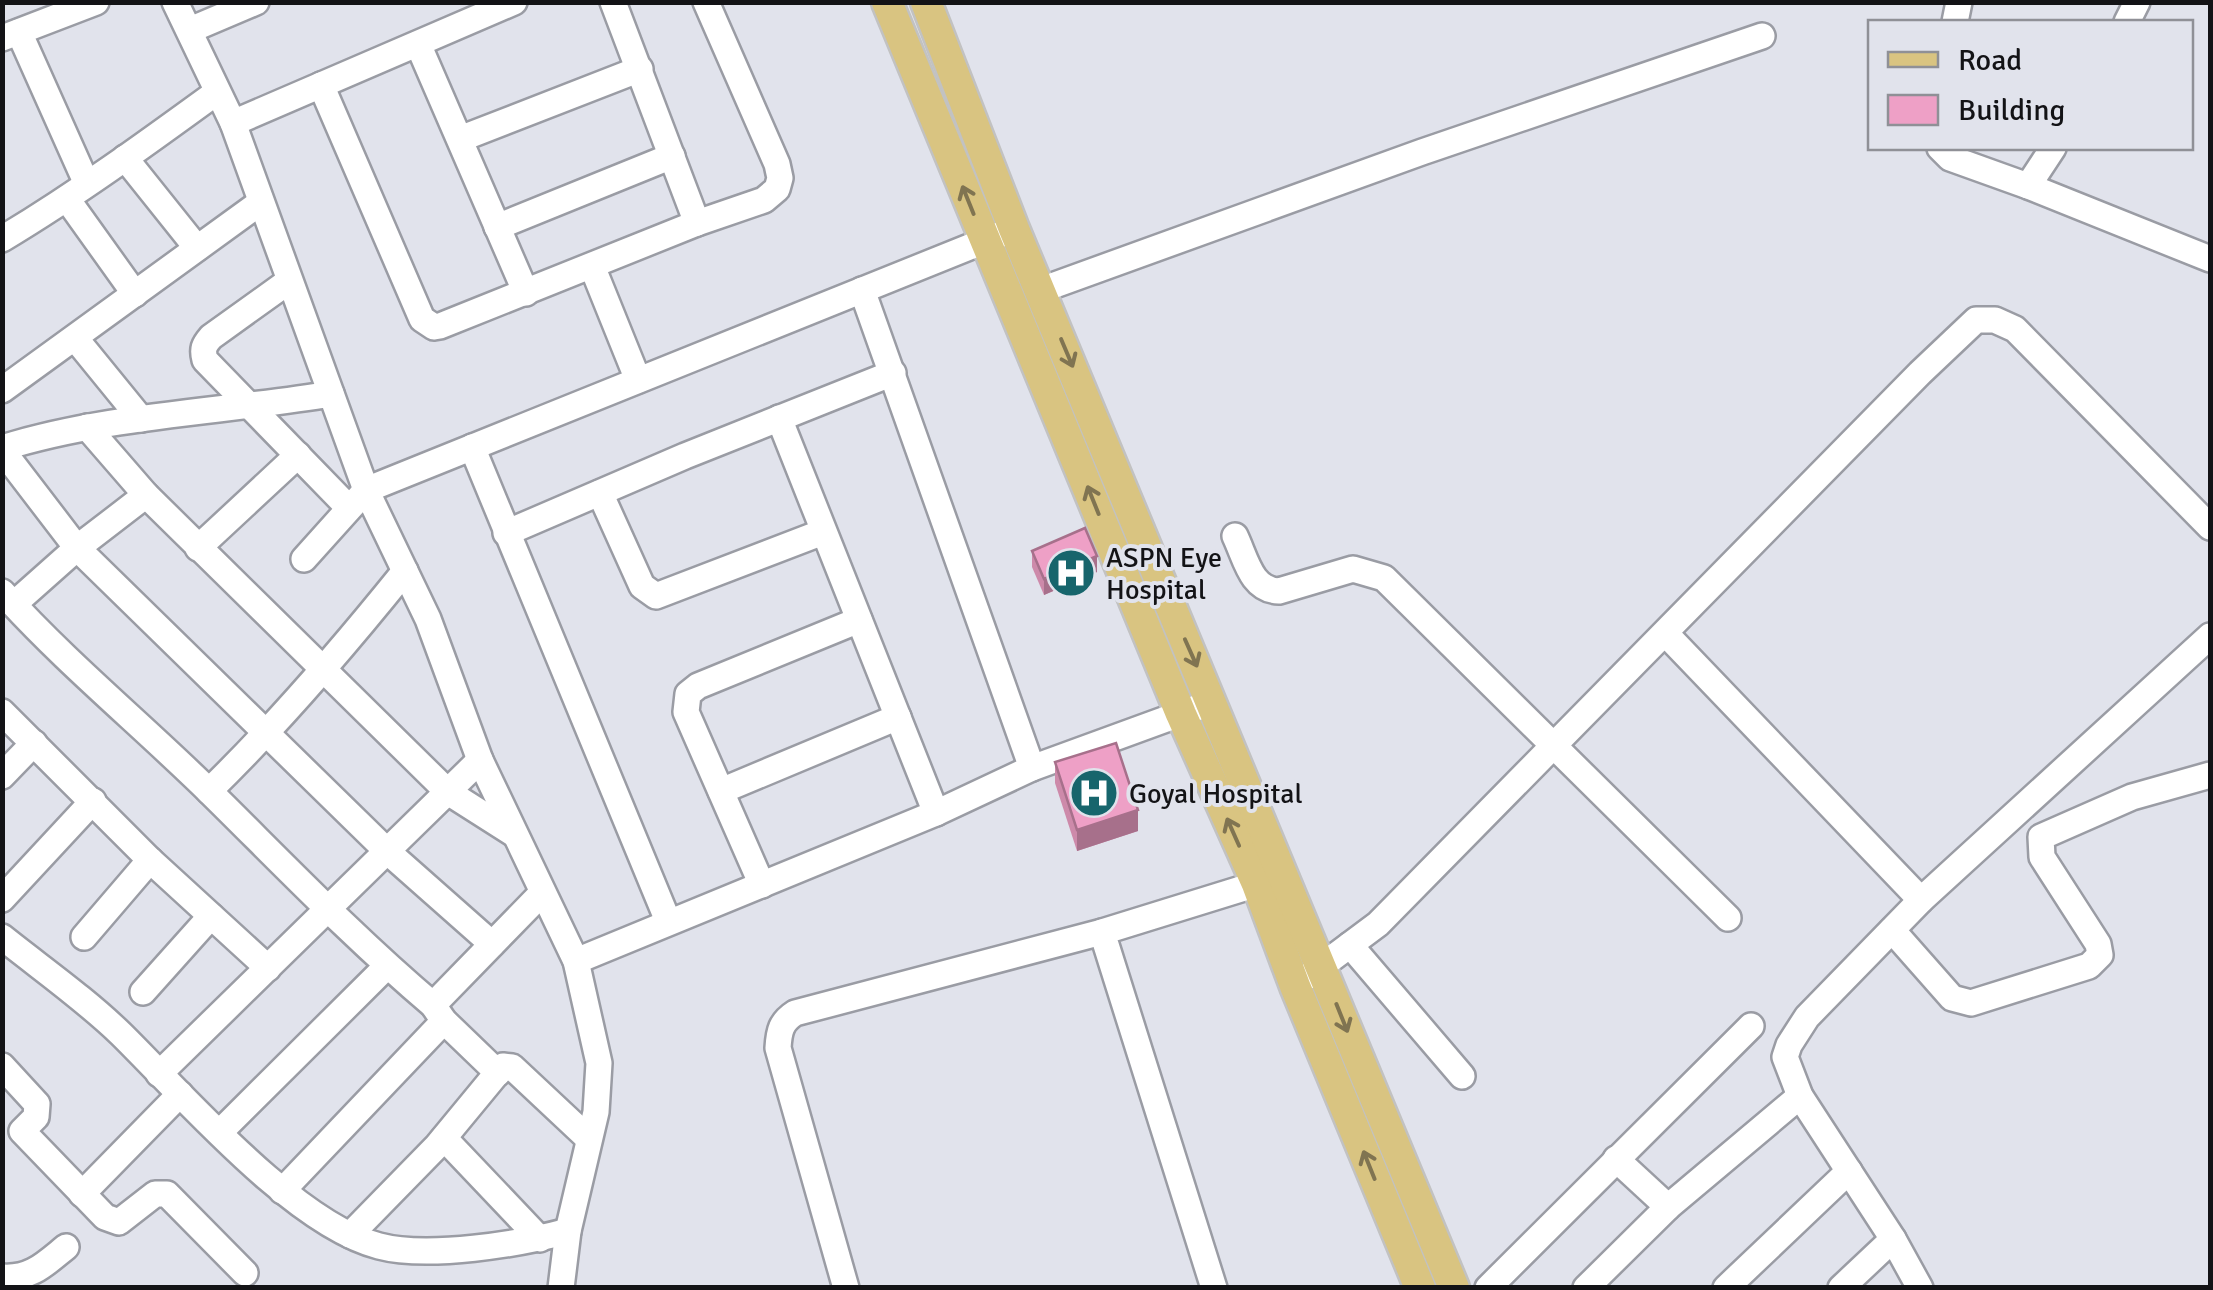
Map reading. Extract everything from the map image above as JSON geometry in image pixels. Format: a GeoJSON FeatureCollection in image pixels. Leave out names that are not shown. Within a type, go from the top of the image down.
{"type":"FeatureCollection","features":[{"type":"Feature","properties":{"kind":"main road"},"geometry":{"type":"LineString","coordinates":[[926,2],[1014,228],[1454,1288]]}},
{"type":"Feature","properties":{"kind":"main road"},"geometry":{"type":"LineString","coordinates":[[894,4],[984,240],[1181,714],[1257,884],[1420,1288]]}},
{"type":"Feature","properties":{"kind":"main road"},"geometry":{"type":"LineString","coordinates":[[1386,1205],[1414,1192]]}},
{"type":"Feature","properties":{"kind":"street"},"geometry":{"type":"LineString","coordinates":[[96,2],[11,35],[76,191],[135,294]]}},
{"type":"Feature","properties":{"kind":"street"},"geometry":{"type":"LineString","coordinates":[[175,2],[233,122],[331,394],[357,498],[405,571],[428,619],[480,760],[576,961],[599,1063],[596,1112],[568,1231],[561,1288]]}},
{"type":"Feature","properties":{"kind":"street"},"geometry":{"type":"LineString","coordinates":[[190,30],[256,2]]}},
{"type":"Feature","properties":{"kind":"street"},"geometry":{"type":"LineString","coordinates":[[233,122],[514,2]]}},
{"type":"Feature","properties":{"kind":"street"},"geometry":{"type":"LineString","coordinates":[[613,2],[697,222]]}},
{"type":"Feature","properties":{"kind":"street"},"geometry":{"type":"LineString","coordinates":[[321,85],[427,324],[440,326],[697,222],[764,200],[777,189],[780,178],[776,164],[706,2]]}},
{"type":"Feature","properties":{"kind":"street"},"geometry":{"type":"LineString","coordinates":[[1041,290],[1422,152],[1762,36]]}},
{"type":"Feature","properties":{"kind":"street"},"geometry":{"type":"LineString","coordinates":[[418,44],[526,294]]}},
{"type":"Feature","properties":{"kind":"street"},"geometry":{"type":"LineString","coordinates":[[460,138],[640,69]]}},
{"type":"Feature","properties":{"kind":"street"},"geometry":{"type":"LineString","coordinates":[[2,239],[217,92]]}},
{"type":"Feature","properties":{"kind":"street"},"geometry":{"type":"LineString","coordinates":[[1942,150],[1950,158],[2210,259]]}},
{"type":"Feature","properties":{"kind":"street"},"geometry":{"type":"LineString","coordinates":[[2028,186],[2051,150]]}},
{"type":"Feature","properties":{"kind":"street"},"geometry":{"type":"LineString","coordinates":[[497,227],[672,156]]}},
{"type":"Feature","properties":{"kind":"street"},"geometry":{"type":"LineString","coordinates":[[125,158],[197,248]]}},
{"type":"Feature","properties":{"kind":"street"},"geometry":{"type":"LineString","coordinates":[[2,390],[261,202]]}},
{"type":"Feature","properties":{"kind":"street"},"geometry":{"type":"LineString","coordinates":[[304,559],[357,498],[1014,228]]}},
{"type":"Feature","properties":{"kind":"street"},"geometry":{"type":"LineString","coordinates":[[592,266],[638,380]]}},
{"type":"Feature","properties":{"kind":"street"},"geometry":{"type":"LineString","coordinates":[[290,281],[211,336],[204,345],[205,360],[298,456],[357,498]]}},
{"type":"Feature","properties":{"kind":"street"},"geometry":{"type":"LineString","coordinates":[[862,290],[1032,768]]}},
{"type":"Feature","properties":{"kind":"street"},"geometry":{"type":"LineString","coordinates":[[1295,986],[1378,924],[1976,320],[1995,320],[2015,329],[2210,527]]}},
{"type":"Feature","properties":{"kind":"street"},"geometry":{"type":"LineString","coordinates":[[75,338],[141,419]]}},
{"type":"Feature","properties":{"kind":"street"},"geometry":{"type":"LineString","coordinates":[[506,534],[893,373]]}},
{"type":"Feature","properties":{"kind":"street"},"geometry":{"type":"LineString","coordinates":[[331,394],[87,428],[2,449],[77,548],[388,852],[492,944]]}},
{"type":"Feature","properties":{"kind":"street"},"geometry":{"type":"LineString","coordinates":[[779,418],[936,813]]}},
{"type":"Feature","properties":{"kind":"street"},"geometry":{"type":"LineString","coordinates":[[87,428],[198,548],[448,792],[514,834]]}},
{"type":"Feature","properties":{"kind":"street"},"geometry":{"type":"LineString","coordinates":[[472,448],[668,921]]}},
{"type":"Feature","properties":{"kind":"street"},"geometry":{"type":"LineString","coordinates":[[198,548],[298,456]]}},
{"type":"Feature","properties":{"kind":"street"},"geometry":{"type":"LineString","coordinates":[[600,493],[642,586],[656,596],[824,532]]}},
{"type":"Feature","properties":{"kind":"street"},"geometry":{"type":"LineString","coordinates":[[146,495],[8,598],[498,1074]]}},
{"type":"Feature","properties":{"kind":"street"},"geometry":{"type":"LineString","coordinates":[[1235,536],[1258,585],[1267,591],[1280,591],[1353,569],[1384,578],[1728,918]]}},
{"type":"Feature","properties":{"kind":"street"},"geometry":{"type":"LineString","coordinates":[[209,791],[268,734],[326,669],[405,571]]}},
{"type":"Feature","properties":{"kind":"street"},"geometry":{"type":"LineString","coordinates":[[762,884],[686,712],[688,694],[698,686],[859,620]]}},
{"type":"Feature","properties":{"kind":"street"},"geometry":{"type":"LineString","coordinates":[[1666,634],[1920,900]]}},
{"type":"Feature","properties":{"kind":"street"},"geometry":{"type":"LineString","coordinates":[[1920,1288],[1893,1238],[1800,1096],[1786,1058],[1789,1045],[1807,1017],[1920,900],[2210,636]]}},
{"type":"Feature","properties":{"kind":"street"},"geometry":{"type":"LineString","coordinates":[[576,961],[936,813],[1032,768],[1212,701]]}},
{"type":"Feature","properties":{"kind":"street"},"geometry":{"type":"LineString","coordinates":[[2,712],[150,860],[268,968]]}},
{"type":"Feature","properties":{"kind":"street"},"geometry":{"type":"LineString","coordinates":[[721,791],[898,717]]}},
{"type":"Feature","properties":{"kind":"street"},"geometry":{"type":"LineString","coordinates":[[2,776],[34,743]]}},
{"type":"Feature","properties":{"kind":"street"},"geometry":{"type":"LineString","coordinates":[[160,1074],[480,760]]}},
{"type":"Feature","properties":{"kind":"street"},"geometry":{"type":"LineString","coordinates":[[1892,930],[1952,998],[1961,1003],[1972,1003],[2088,966],[2100,955],[2098,944],[2042,857],[2042,837],[2132,798],[2210,774]]}},
{"type":"Feature","properties":{"kind":"street"},"geometry":{"type":"LineString","coordinates":[[2,899],[93,800]]}},
{"type":"Feature","properties":{"kind":"street"},"geometry":{"type":"LineString","coordinates":[[84,937],[150,860]]}},
{"type":"Feature","properties":{"kind":"street"},"geometry":{"type":"LineString","coordinates":[[846,1288],[778,1048],[784,1020],[795,1013],[1102,932],[1257,884]]}},
{"type":"Feature","properties":{"kind":"street"},"geometry":{"type":"LineString","coordinates":[[282,1191],[438,1013],[492,944],[542,893]]}},
{"type":"Feature","properties":{"kind":"street"},"geometry":{"type":"LineString","coordinates":[[142,992],[212,916]]}},
{"type":"Feature","properties":{"kind":"street"},"geometry":{"type":"LineString","coordinates":[[1102,932],[1214,1288]]}},
{"type":"Feature","properties":{"kind":"street"},"geometry":{"type":"LineString","coordinates":[[2,937],[118,1031],[282,1191],[350,1235],[379,1246],[426,1252],[568,1231]]}},
{"type":"Feature","properties":{"kind":"street"},"geometry":{"type":"LineString","coordinates":[[1350,945],[1462,1076]]}},
{"type":"Feature","properties":{"kind":"street"},"geometry":{"type":"LineString","coordinates":[[220,1132],[388,966]]}},
{"type":"Feature","properties":{"kind":"street"},"geometry":{"type":"LineString","coordinates":[[1488,1288],[1750,1026]]}},
{"type":"Feature","properties":{"kind":"street"},"geometry":{"type":"LineString","coordinates":[[2,1066],[36,1104],[36,1116],[2,1150]]}},
{"type":"Feature","properties":{"kind":"street"},"geometry":{"type":"LineString","coordinates":[[350,1235],[444,1138],[503,1066],[512,1068],[589,1140]]}},
{"type":"Feature","properties":{"kind":"street"},"geometry":{"type":"LineString","coordinates":[[82,1194],[180,1094]]}},
{"type":"Feature","properties":{"kind":"street"},"geometry":{"type":"LineString","coordinates":[[1587,1287],[1668,1207],[1800,1096]]}},
{"type":"Feature","properties":{"kind":"street"},"geometry":{"type":"LineString","coordinates":[[22,1131],[105,1217],[119,1222],[155,1194],[167,1194],[245,1273]]}},
{"type":"Feature","properties":{"kind":"street"},"geometry":{"type":"LineString","coordinates":[[444,1138],[540,1238]]}},
{"type":"Feature","properties":{"kind":"street"},"geometry":{"type":"LineString","coordinates":[[1616,1158],[1668,1207]]}},
{"type":"Feature","properties":{"kind":"street"},"geometry":{"type":"LineString","coordinates":[[1726,1288],[1849,1171]]}},
{"type":"Feature","properties":{"kind":"street"},"geometry":{"type":"LineString","coordinates":[[1841,1288],[1893,1238]]}},
{"type":"Feature","properties":{"kind":"street"},"geometry":{"type":"LineString","coordinates":[[2,1277],[22,1278],[35,1273],[66,1247]]}},
{"type":"Feature","properties":{"kind":"building"},"geometry":{"type":"Polygon","coordinates":[[[1085,528],[1097,556],[1044,579],[1032,551],[1085,528]]]}},
{"type":"Feature","properties":{"kind":"building"},"geometry":{"type":"Polygon","coordinates":[[[1116,743],[1138,810],[1077,830],[1055,762],[1116,743]]]}},
{"type":"Feature","properties":{"kind":"place","name":"ASPN Eye Hospital"},"geometry":{"type":"Point","coordinates":[1071,573]}},
{"type":"Feature","properties":{"kind":"place","name":"Goyal Hospital"},"geometry":{"type":"Point","coordinates":[1094,793]}}]}
